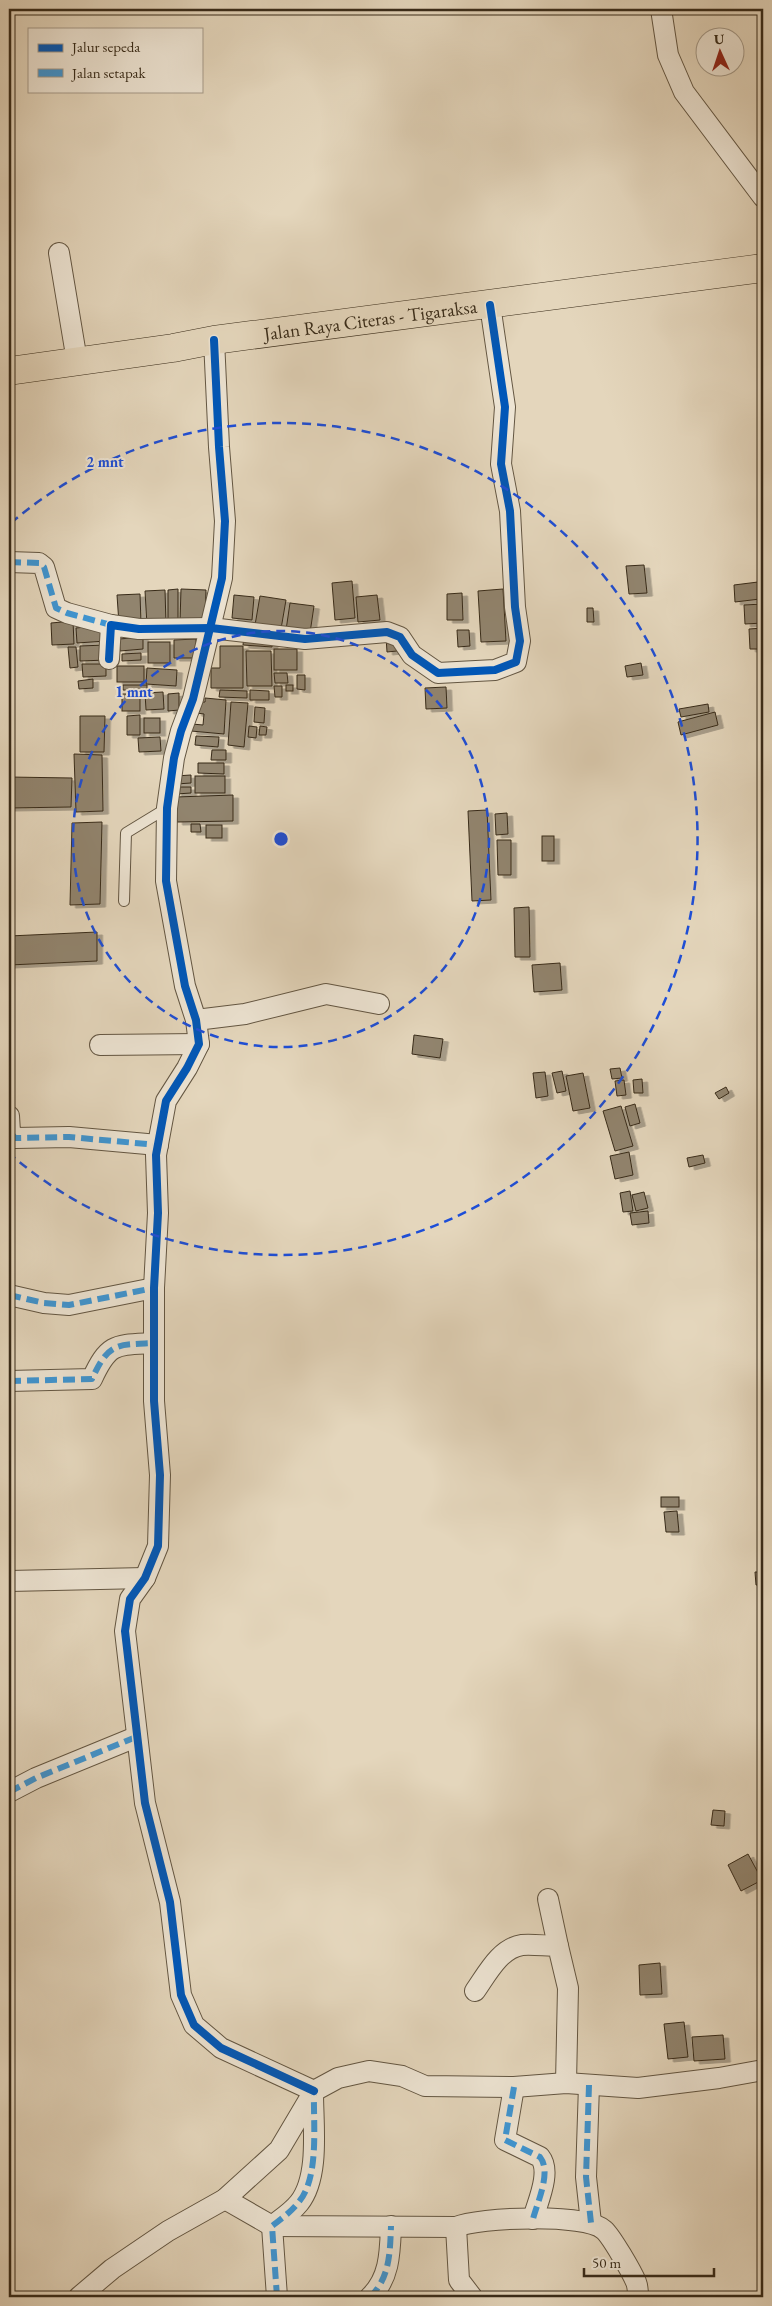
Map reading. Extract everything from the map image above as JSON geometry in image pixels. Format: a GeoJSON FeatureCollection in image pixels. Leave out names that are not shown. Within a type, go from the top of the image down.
{"type":"FeatureCollection","features":[{"type":"Feature","properties":{"kind":"main road","name":"Jalan Raya Citeras - Tigaraksa"},"geometry":{"type":"LineString","coordinates":[[9,371],[214,340],[763,268]]}},
{"type":"Feature","properties":{"kind":"street"},"geometry":{"type":"LineString","coordinates":[[661,9],[668,55],[684,92],[763,197]]}},
{"type":"Feature","properties":{"kind":"street"},"geometry":{"type":"LineString","coordinates":[[59,253],[77,361]]}},
{"type":"Feature","properties":{"kind":"street"},"geometry":{"type":"LineString","coordinates":[[9,562],[39,563],[44,567],[56,608],[111,625],[139,629],[211,628],[304,639],[387,632],[400,637],[412,654],[438,673],[495,670],[516,662],[520,641],[515,607],[510,511],[501,464],[505,407],[490,305]]}},
{"type":"Feature","properties":{"kind":"street"},"geometry":{"type":"LineString","coordinates":[[214,340],[219,448],[225,522],[222,578],[193,699],[181,731],[174,758],[167,808],[166,882],[185,986],[196,1020],[199,1044],[187,1068],[166,1101],[158,1146],[154,1288],[154,1402],[160,1475],[158,1546],[145,1578],[130,1600],[124,1631],[145,1803],[170,1902],[181,1995],[194,2025],[221,2048],[314,2091]]}},
{"type":"Feature","properties":{"kind":"street"},"geometry":{"type":"LineString","coordinates":[[109,660],[111,625]]}},
{"type":"Feature","properties":{"kind":"street"},"geometry":{"type":"LineString","coordinates":[[196,1020],[245,1014],[326,994],[379,1004]]}},
{"type":"Feature","properties":{"kind":"street"},"geometry":{"type":"LineString","coordinates":[[100,1045],[199,1044]]}},
{"type":"Feature","properties":{"kind":"street"},"geometry":{"type":"LineString","coordinates":[[9,1116],[10,1132],[15,1138],[69,1137],[158,1146]]}},
{"type":"Feature","properties":{"kind":"street"},"geometry":{"type":"LineString","coordinates":[[9,1295],[44,1303],[69,1305],[154,1288]]}},
{"type":"Feature","properties":{"kind":"street"},"geometry":{"type":"LineString","coordinates":[[9,1381],[92,1379],[104,1354],[124,1344],[154,1343]]}},
{"type":"Feature","properties":{"kind":"street"},"geometry":{"type":"LineString","coordinates":[[9,1581],[145,1578]]}},
{"type":"Feature","properties":{"kind":"street"},"geometry":{"type":"LineString","coordinates":[[9,1792],[36,1778],[136,1737]]}},
{"type":"Feature","properties":{"kind":"street"},"geometry":{"type":"LineString","coordinates":[[548,1899],[568,1988],[566,2083]]}},
{"type":"Feature","properties":{"kind":"street"},"geometry":{"type":"LineString","coordinates":[[475,1991],[499,1958],[510,1949],[522,1945],[558,1946]]}},
{"type":"Feature","properties":{"kind":"street"},"geometry":{"type":"LineString","coordinates":[[79,2297],[112,2269],[168,2232],[225,2199],[279,2150],[314,2091],[338,2078],[369,2072],[402,2076],[425,2086],[514,2087],[566,2083],[638,2088],[719,2078],[763,2070]]}},
{"type":"Feature","properties":{"kind":"street"},"geometry":{"type":"LineString","coordinates":[[589,2085],[586,2177],[591,2223]]}},
{"type":"Feature","properties":{"kind":"street"},"geometry":{"type":"LineString","coordinates":[[514,2087],[506,2140],[540,2157],[544,2161],[544,2180],[533,2219]]}},
{"type":"Feature","properties":{"kind":"street"},"geometry":{"type":"LineString","coordinates":[[272,2226],[299,2203],[308,2184],[314,2150],[314,2091]]}},
{"type":"Feature","properties":{"kind":"street"},"geometry":{"type":"LineString","coordinates":[[225,2199],[272,2226],[456,2227],[468,2222],[533,2219],[564,2219],[591,2223],[604,2229],[636,2283],[638,2297]]}},
{"type":"Feature","properties":{"kind":"street"},"geometry":{"type":"LineString","coordinates":[[272,2226],[277,2297]]}},
{"type":"Feature","properties":{"kind":"street"},"geometry":{"type":"LineString","coordinates":[[370,2297],[376,2292],[389,2267],[391,2226]]}},
{"type":"Feature","properties":{"kind":"street"},"geometry":{"type":"LineString","coordinates":[[456,2227],[459,2280],[472,2297]]}},
{"type":"Feature","properties":{"kind":"lane"},"geometry":{"type":"LineString","coordinates":[[124,901],[126,834],[167,808]]}},
{"type":"Feature","properties":{"kind":"building"},"geometry":{"type":"Polygon","coordinates":[[[644,565],[647,593],[629,594],[626,566],[644,565]]]}},
{"type":"Feature","properties":{"kind":"building"},"geometry":{"type":"Polygon","coordinates":[[[352,581],[355,618],[335,620],[332,583],[352,581]]]}},
{"type":"Feature","properties":{"kind":"building"},"geometry":{"type":"Polygon","coordinates":[[[758,582],[760,599],[735,602],[734,585],[758,582]]]}},
{"type":"Feature","properties":{"kind":"building"},"geometry":{"type":"Polygon","coordinates":[[[178,589],[178,620],[168,620],[168,590],[178,589]]]}},
{"type":"Feature","properties":{"kind":"building"},"geometry":{"type":"Polygon","coordinates":[[[181,589],[206,590],[205,623],[180,622],[181,589]]]}},
{"type":"Feature","properties":{"kind":"building"},"geometry":{"type":"Polygon","coordinates":[[[503,589],[506,641],[481,642],[478,591],[503,589]]]}},
{"type":"Feature","properties":{"kind":"building"},"geometry":{"type":"Polygon","coordinates":[[[165,590],[166,624],[147,625],[145,591],[165,590]]]}},
{"type":"Feature","properties":{"kind":"building"},"geometry":{"type":"Polygon","coordinates":[[[462,593],[463,620],[447,620],[447,594],[462,593]]]}},
{"type":"Feature","properties":{"kind":"building"},"geometry":{"type":"Polygon","coordinates":[[[140,594],[141,623],[119,624],[117,595],[140,594]]]}},
{"type":"Feature","properties":{"kind":"building"},"geometry":{"type":"Polygon","coordinates":[[[234,595],[254,597],[252,620],[232,618],[234,595]]]}},
{"type":"Feature","properties":{"kind":"building"},"geometry":{"type":"Polygon","coordinates":[[[377,595],[380,620],[358,622],[356,597],[377,595]]]}},
{"type":"Feature","properties":{"kind":"building"},"geometry":{"type":"Polygon","coordinates":[[[260,596],[286,600],[281,629],[255,625],[260,596]]]}},
{"type":"Feature","properties":{"kind":"building"},"geometry":{"type":"Polygon","coordinates":[[[290,603],[314,606],[310,633],[286,630],[290,603]]]}},
{"type":"Feature","properties":{"kind":"building"},"geometry":{"type":"Polygon","coordinates":[[[763,604],[763,623],[745,624],[744,605],[763,604]]]}},
{"type":"Feature","properties":{"kind":"building"},"geometry":{"type":"Polygon","coordinates":[[[587,608],[593,608],[594,622],[587,622],[587,608]]]}},
{"type":"Feature","properties":{"kind":"building"},"geometry":{"type":"Polygon","coordinates":[[[73,621],[74,644],[52,645],[51,623],[73,621]]]}},
{"type":"Feature","properties":{"kind":"building"},"geometry":{"type":"Polygon","coordinates":[[[105,625],[106,641],[77,643],[76,628],[105,625]]]}},
{"type":"Feature","properties":{"kind":"building"},"geometry":{"type":"Polygon","coordinates":[[[763,628],[763,649],[750,649],[749,629],[763,628]]]}},
{"type":"Feature","properties":{"kind":"building"},"geometry":{"type":"Polygon","coordinates":[[[457,630],[469,630],[470,646],[458,647],[457,630]]]}},
{"type":"Feature","properties":{"kind":"building"},"geometry":{"type":"Polygon","coordinates":[[[244,636],[273,638],[272,647],[243,645],[244,636]]]}},
{"type":"Feature","properties":{"kind":"building"},"geometry":{"type":"Polygon","coordinates":[[[143,637],[143,649],[120,651],[119,639],[143,637]]]}},
{"type":"Feature","properties":{"kind":"building"},"geometry":{"type":"Polygon","coordinates":[[[386,637],[396,637],[397,651],[387,652],[386,637]]]}},
{"type":"Feature","properties":{"kind":"building"},"geometry":{"type":"Polygon","coordinates":[[[196,639],[197,658],[174,658],[174,640],[196,639]]]}},
{"type":"Feature","properties":{"kind":"building"},"geometry":{"type":"Polygon","coordinates":[[[148,642],[170,642],[170,663],[148,663],[148,642]]]}},
{"type":"Feature","properties":{"kind":"building"},"geometry":{"type":"Polygon","coordinates":[[[106,645],[107,660],[80,661],[80,646],[106,645]]]}},
{"type":"Feature","properties":{"kind":"building"},"geometry":{"type":"Polygon","coordinates":[[[220,646],[243,646],[243,688],[211,688],[211,668],[220,668],[220,646]]]}},
{"type":"Feature","properties":{"kind":"building"},"geometry":{"type":"Polygon","coordinates":[[[68,647],[76,647],[78,667],[70,668],[68,647]]]}},
{"type":"Feature","properties":{"kind":"building"},"geometry":{"type":"Polygon","coordinates":[[[274,649],[297,649],[297,670],[274,670],[274,649]]]}},
{"type":"Feature","properties":{"kind":"building"},"geometry":{"type":"Polygon","coordinates":[[[246,651],[271,651],[272,686],[247,686],[246,651]]]}},
{"type":"Feature","properties":{"kind":"building"},"geometry":{"type":"Polygon","coordinates":[[[141,653],[141,660],[122,661],[122,654],[141,653]]]}},
{"type":"Feature","properties":{"kind":"building"},"geometry":{"type":"Polygon","coordinates":[[[763,653],[763,664],[759,665],[758,654],[763,653]]]}},
{"type":"Feature","properties":{"kind":"building"},"geometry":{"type":"Polygon","coordinates":[[[641,663],[643,675],[627,677],[625,666],[641,663]]]}},
{"type":"Feature","properties":{"kind":"building"},"geometry":{"type":"Polygon","coordinates":[[[82,664],[106,664],[106,676],[83,677],[82,664]]]}},
{"type":"Feature","properties":{"kind":"building"},"geometry":{"type":"Polygon","coordinates":[[[117,666],[144,666],[144,682],[117,682],[117,666]]]}},
{"type":"Feature","properties":{"kind":"building"},"geometry":{"type":"Polygon","coordinates":[[[147,668],[177,670],[176,686],[146,684],[147,668]]]}},
{"type":"Feature","properties":{"kind":"building"},"geometry":{"type":"Polygon","coordinates":[[[274,673],[287,673],[288,683],[275,683],[274,673]]]}},
{"type":"Feature","properties":{"kind":"building"},"geometry":{"type":"Polygon","coordinates":[[[297,675],[305,675],[305,690],[297,689],[297,675]]]}},
{"type":"Feature","properties":{"kind":"building"},"geometry":{"type":"Polygon","coordinates":[[[93,679],[93,688],[79,689],[78,681],[93,679]]]}},
{"type":"Feature","properties":{"kind":"building"},"geometry":{"type":"Polygon","coordinates":[[[123,685],[147,685],[147,691],[123,690],[123,685]]]}},
{"type":"Feature","properties":{"kind":"building"},"geometry":{"type":"Polygon","coordinates":[[[286,685],[293,685],[293,691],[286,691],[286,685]]]}},
{"type":"Feature","properties":{"kind":"building"},"geometry":{"type":"Polygon","coordinates":[[[274,686],[282,686],[282,697],[275,697],[274,686]]]}},
{"type":"Feature","properties":{"kind":"building"},"geometry":{"type":"Polygon","coordinates":[[[446,687],[447,708],[426,709],[425,688],[446,687]]]}},
{"type":"Feature","properties":{"kind":"building"},"geometry":{"type":"Polygon","coordinates":[[[220,690],[247,691],[247,698],[219,697],[220,690]]]}},
{"type":"Feature","properties":{"kind":"building"},"geometry":{"type":"Polygon","coordinates":[[[250,690],[269,691],[269,700],[250,700],[250,690]]]}},
{"type":"Feature","properties":{"kind":"building"},"geometry":{"type":"Polygon","coordinates":[[[163,692],[164,709],[146,710],[145,693],[163,692]]]}},
{"type":"Feature","properties":{"kind":"building"},"geometry":{"type":"Polygon","coordinates":[[[179,693],[179,710],[168,711],[168,694],[179,693]]]}},
{"type":"Feature","properties":{"kind":"building"},"geometry":{"type":"Polygon","coordinates":[[[122,694],[140,694],[140,711],[122,711],[122,694]]]}},
{"type":"Feature","properties":{"kind":"building"},"geometry":{"type":"Polygon","coordinates":[[[205,698],[226,700],[224,734],[191,731],[192,724],[203,725],[204,714],[196,713],[197,702],[205,702],[205,698]]]}},
{"type":"Feature","properties":{"kind":"building"},"geometry":{"type":"Polygon","coordinates":[[[231,702],[248,703],[244,747],[228,745],[231,702]]]}},
{"type":"Feature","properties":{"kind":"building"},"geometry":{"type":"Polygon","coordinates":[[[708,704],[709,712],[681,717],[679,709],[708,704]]]}},
{"type":"Feature","properties":{"kind":"building"},"geometry":{"type":"Polygon","coordinates":[[[255,707],[265,708],[264,723],[254,722],[255,707]]]}},
{"type":"Feature","properties":{"kind":"building"},"geometry":{"type":"Polygon","coordinates":[[[715,712],[718,725],[681,735],[678,722],[715,712]]]}},
{"type":"Feature","properties":{"kind":"building"},"geometry":{"type":"Polygon","coordinates":[[[140,715],[140,735],[127,735],[127,716],[140,715]]]}},
{"type":"Feature","properties":{"kind":"building"},"geometry":{"type":"Polygon","coordinates":[[[80,716],[105,716],[104,752],[80,752],[80,716]]]}},
{"type":"Feature","properties":{"kind":"building"},"geometry":{"type":"Polygon","coordinates":[[[144,718],[160,718],[160,733],[144,733],[144,718]]]}},
{"type":"Feature","properties":{"kind":"building"},"geometry":{"type":"Polygon","coordinates":[[[249,726],[257,727],[256,738],[248,737],[249,726]]]}},
{"type":"Feature","properties":{"kind":"building"},"geometry":{"type":"Polygon","coordinates":[[[260,726],[267,727],[266,735],[259,735],[260,726]]]}},
{"type":"Feature","properties":{"kind":"building"},"geometry":{"type":"Polygon","coordinates":[[[196,736],[219,737],[218,747],[195,745],[196,736]]]}},
{"type":"Feature","properties":{"kind":"building"},"geometry":{"type":"Polygon","coordinates":[[[160,737],[161,751],[139,752],[138,738],[160,737]]]}},
{"type":"Feature","properties":{"kind":"building"},"geometry":{"type":"Polygon","coordinates":[[[212,750],[226,750],[226,760],[211,760],[212,750]]]}},
{"type":"Feature","properties":{"kind":"building"},"geometry":{"type":"Polygon","coordinates":[[[74,754],[102,755],[103,811],[76,812],[74,754]]]}},
{"type":"Feature","properties":{"kind":"building"},"geometry":{"type":"Polygon","coordinates":[[[198,763],[224,763],[224,774],[198,773],[198,763]]]}},
{"type":"Feature","properties":{"kind":"building"},"geometry":{"type":"Polygon","coordinates":[[[191,775],[191,783],[176,784],[175,776],[191,775]]]}},
{"type":"Feature","properties":{"kind":"building"},"geometry":{"type":"Polygon","coordinates":[[[195,776],[225,776],[225,793],[195,793],[195,776]]]}},
{"type":"Feature","properties":{"kind":"building"},"geometry":{"type":"Polygon","coordinates":[[[9,777],[72,778],[71,807],[9,808],[9,777]]]}},
{"type":"Feature","properties":{"kind":"building"},"geometry":{"type":"Polygon","coordinates":[[[176,787],[191,787],[191,793],[176,794],[176,787]]]}},
{"type":"Feature","properties":{"kind":"building"},"geometry":{"type":"Polygon","coordinates":[[[233,795],[233,821],[177,822],[176,797],[233,795]]]}},
{"type":"Feature","properties":{"kind":"building"},"geometry":{"type":"Polygon","coordinates":[[[487,810],[491,900],[472,901],[468,811],[487,810]]]}},
{"type":"Feature","properties":{"kind":"building"},"geometry":{"type":"Polygon","coordinates":[[[507,813],[508,834],[496,835],[495,814],[507,813]]]}},
{"type":"Feature","properties":{"kind":"building"},"geometry":{"type":"Polygon","coordinates":[[[102,822],[100,904],[70,905],[72,823],[102,822]]]}},
{"type":"Feature","properties":{"kind":"building"},"geometry":{"type":"Polygon","coordinates":[[[191,824],[200,824],[201,832],[191,832],[191,824]]]}},
{"type":"Feature","properties":{"kind":"building"},"geometry":{"type":"Polygon","coordinates":[[[206,825],[222,825],[222,838],[206,838],[206,825]]]}},
{"type":"Feature","properties":{"kind":"building"},"geometry":{"type":"Polygon","coordinates":[[[542,836],[554,836],[554,861],[542,861],[542,836]]]}},
{"type":"Feature","properties":{"kind":"building"},"geometry":{"type":"Polygon","coordinates":[[[497,840],[511,840],[511,875],[498,875],[497,840]]]}},
{"type":"Feature","properties":{"kind":"building"},"geometry":{"type":"Polygon","coordinates":[[[529,907],[530,957],[515,957],[514,908],[529,907]]]}},
{"type":"Feature","properties":{"kind":"building"},"geometry":{"type":"Polygon","coordinates":[[[97,932],[97,961],[9,965],[9,936],[97,932]]]}},
{"type":"Feature","properties":{"kind":"building"},"geometry":{"type":"Polygon","coordinates":[[[560,963],[562,990],[534,992],[532,965],[560,963]]]}},
{"type":"Feature","properties":{"kind":"building"},"geometry":{"type":"Polygon","coordinates":[[[414,1035],[443,1039],[440,1058],[412,1054],[414,1035]]]}},
{"type":"Feature","properties":{"kind":"building"},"geometry":{"type":"Polygon","coordinates":[[[620,1068],[622,1078],[612,1079],[610,1069],[620,1068]]]}},
{"type":"Feature","properties":{"kind":"building"},"geometry":{"type":"Polygon","coordinates":[[[562,1071],[566,1091],[557,1093],[552,1073],[562,1071]]]}},
{"type":"Feature","properties":{"kind":"building"},"geometry":{"type":"Polygon","coordinates":[[[545,1072],[548,1096],[536,1098],[533,1073],[545,1072]]]}},
{"type":"Feature","properties":{"kind":"building"},"geometry":{"type":"Polygon","coordinates":[[[583,1073],[590,1108],[573,1111],[566,1076],[583,1073]]]}},
{"type":"Feature","properties":{"kind":"building"},"geometry":{"type":"Polygon","coordinates":[[[642,1079],[643,1093],[634,1093],[633,1080],[642,1079]]]}},
{"type":"Feature","properties":{"kind":"building"},"geometry":{"type":"Polygon","coordinates":[[[624,1080],[626,1095],[617,1096],[615,1081],[624,1080]]]}},
{"type":"Feature","properties":{"kind":"building"},"geometry":{"type":"Polygon","coordinates":[[[726,1087],[729,1093],[719,1099],[715,1093],[726,1087]]]}},
{"type":"Feature","properties":{"kind":"building"},"geometry":{"type":"Polygon","coordinates":[[[635,1104],[640,1123],[630,1126],[625,1107],[635,1104]]]}},
{"type":"Feature","properties":{"kind":"building"},"geometry":{"type":"Polygon","coordinates":[[[621,1106],[633,1146],[615,1151],[603,1111],[621,1106]]]}},
{"type":"Feature","properties":{"kind":"building"},"geometry":{"type":"Polygon","coordinates":[[[629,1152],[633,1175],[615,1179],[610,1156],[629,1152]]]}},
{"type":"Feature","properties":{"kind":"building"},"geometry":{"type":"Polygon","coordinates":[[[703,1155],[705,1163],[689,1167],[687,1158],[703,1155]]]}},
{"type":"Feature","properties":{"kind":"building"},"geometry":{"type":"Polygon","coordinates":[[[630,1191],[633,1211],[623,1212],[620,1193],[630,1191]]]}},
{"type":"Feature","properties":{"kind":"building"},"geometry":{"type":"Polygon","coordinates":[[[644,1192],[648,1208],[636,1211],[632,1195],[644,1192]]]}},
{"type":"Feature","properties":{"kind":"building"},"geometry":{"type":"Polygon","coordinates":[[[648,1211],[649,1223],[632,1225],[630,1213],[648,1211]]]}},
{"type":"Feature","properties":{"kind":"building"},"geometry":{"type":"Polygon","coordinates":[[[661,1497],[679,1497],[679,1507],[661,1507],[661,1497]]]}},
{"type":"Feature","properties":{"kind":"building"},"geometry":{"type":"Polygon","coordinates":[[[677,1511],[679,1532],[666,1532],[664,1512],[677,1511]]]}},
{"type":"Feature","properties":{"kind":"building"},"geometry":{"type":"Polygon","coordinates":[[[755,1572],[763,1572],[763,1585],[756,1585],[755,1572]]]}},
{"type":"Feature","properties":{"kind":"building"},"geometry":{"type":"Polygon","coordinates":[[[713,1810],[725,1811],[724,1826],[711,1825],[713,1810]]]}},
{"type":"Feature","properties":{"kind":"building"},"geometry":{"type":"Polygon","coordinates":[[[748,1854],[762,1880],[741,1891],[728,1865],[748,1854]]]}},
{"type":"Feature","properties":{"kind":"building"},"geometry":{"type":"Polygon","coordinates":[[[660,1963],[662,1994],[640,1995],[639,1965],[660,1963]]]}},
{"type":"Feature","properties":{"kind":"building"},"geometry":{"type":"Polygon","coordinates":[[[684,2022],[688,2057],[668,2059],[664,2024],[684,2022]]]}},
{"type":"Feature","properties":{"kind":"building"},"geometry":{"type":"Polygon","coordinates":[[[723,2035],[725,2059],[694,2061],[692,2037],[723,2035]]]}},
{"type":"Feature","properties":{"kind":"marked path"},"geometry":{"type":"LineString","coordinates":[[9,562],[39,563],[44,567],[56,608],[67,613],[111,625]]}},
{"type":"Feature","properties":{"kind":"marked path"},"geometry":{"type":"LineString","coordinates":[[9,1116],[10,1132],[15,1138],[69,1137],[158,1145]]}},
{"type":"Feature","properties":{"kind":"marked path"},"geometry":{"type":"LineString","coordinates":[[9,1295],[44,1303],[69,1305],[154,1288]]}},
{"type":"Feature","properties":{"kind":"marked path"},"geometry":{"type":"LineString","coordinates":[[9,1381],[92,1379],[104,1358],[115,1348],[131,1344],[154,1343]]}},
{"type":"Feature","properties":{"kind":"marked path"},"geometry":{"type":"LineString","coordinates":[[9,1792],[36,1778],[136,1737]]}},
{"type":"Feature","properties":{"kind":"marked path"},"geometry":{"type":"LineString","coordinates":[[589,2085],[586,2177],[591,2223]]}},
{"type":"Feature","properties":{"kind":"marked path"},"geometry":{"type":"LineString","coordinates":[[514,2087],[505,2140],[540,2157],[545,2171],[543,2188],[533,2219]]}},
{"type":"Feature","properties":{"kind":"marked path"},"geometry":{"type":"LineString","coordinates":[[277,2297],[272,2226],[298,2203],[310,2179],[314,2150],[314,2091]]}},
{"type":"Feature","properties":{"kind":"marked path"},"geometry":{"type":"LineString","coordinates":[[370,2297],[382,2282],[388,2264],[391,2226]]}},
{"type":"Feature","properties":{"kind":"cycle path"},"geometry":{"type":"LineString","coordinates":[[109,659],[111,625],[139,629],[211,628],[305,639],[387,632],[400,637],[412,655],[438,673],[495,670],[516,662],[520,641],[515,607],[510,511],[501,464],[505,407],[490,305]]}},
{"type":"Feature","properties":{"kind":"cycle path"},"geometry":{"type":"LineString","coordinates":[[214,340],[225,521],[222,578],[193,699],[181,731],[174,758],[167,808],[166,881],[185,986],[196,1020],[199,1044],[187,1068],[166,1101],[156,1155],[158,1213],[154,1288],[154,1401],[160,1475],[158,1546],[145,1578],[130,1599],[125,1631],[145,1803],[170,1902],[181,1995],[194,2025],[221,2048],[314,2091]]}}]}
